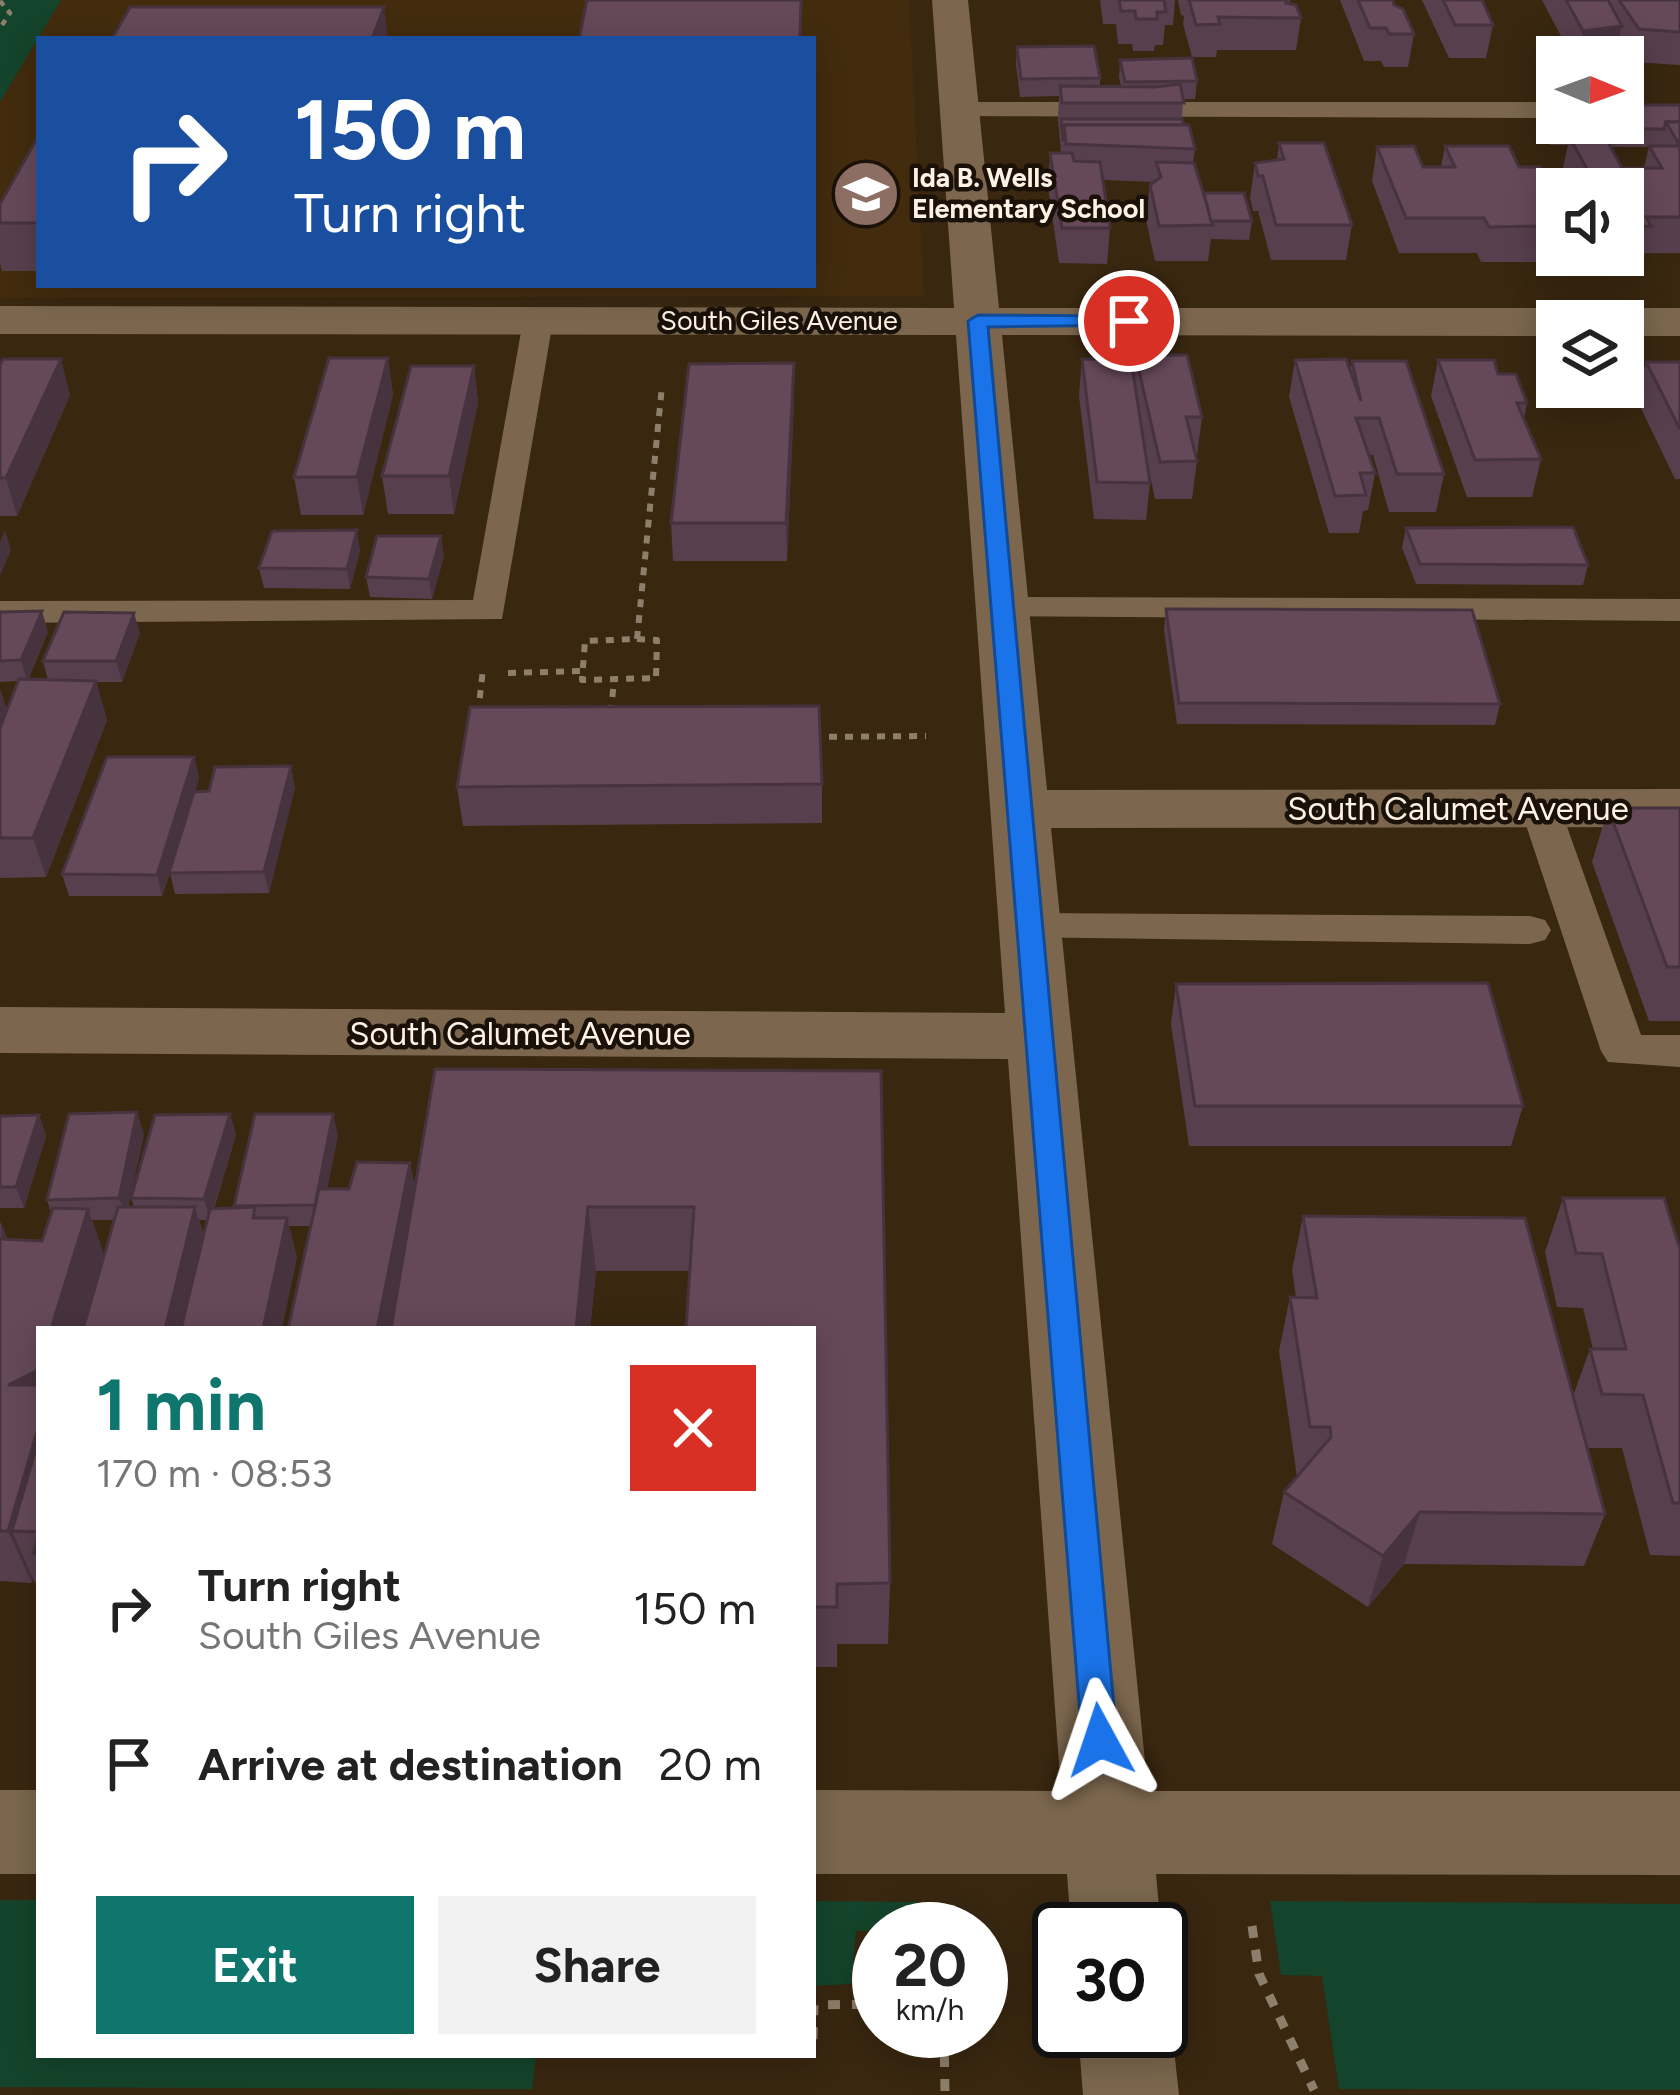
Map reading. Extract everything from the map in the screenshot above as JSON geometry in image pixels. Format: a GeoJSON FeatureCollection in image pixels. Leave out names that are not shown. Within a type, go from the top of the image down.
{"type":"FeatureCollection","features":[{"type":"Feature","properties":{"kind":"street"},"geometry":{"type":"LineString","coordinates":[[950,0],[1113,1902]]}},
{"type":"Feature","properties":{"kind":"street","name":"South Giles Avenue"},"geometry":{"type":"LineString","coordinates":[[0,320],[1536,322]]}},
{"type":"Feature","properties":{"kind":"street"},"geometry":{"type":"LineString","coordinates":[[1644,322],[1680,322]]}},
{"type":"Feature","properties":{"kind":"street","name":"South Calumet Avenue"},"geometry":{"type":"LineString","coordinates":[[1019,809],[1680,808]]}},
{"type":"Feature","properties":{"kind":"street","name":"South Calumet Avenue"},"geometry":{"type":"LineString","coordinates":[[0,1030],[1039,1036]]}},
{"type":"Feature","properties":{"kind":"street"},"geometry":{"type":"LineString","coordinates":[[0,1832],[36,1832]]}},
{"type":"Feature","properties":{"kind":"street"},"geometry":{"type":"LineString","coordinates":[[816,1832],[1680,1833]]}},
{"type":"Feature","properties":{"kind":"street"},"geometry":{"type":"LineString","coordinates":[[1127,2058],[1130,2095]]}},
{"type":"Feature","properties":{"kind":"lane"},"geometry":{"type":"LineString","coordinates":[[959,110],[1536,110]]}},
{"type":"Feature","properties":{"kind":"lane"},"geometry":{"type":"LineString","coordinates":[[0,612],[489,611],[538,321]]}},
{"type":"Feature","properties":{"kind":"lane"},"geometry":{"type":"LineString","coordinates":[[1003,608],[1680,610]]}},
{"type":"Feature","properties":{"kind":"lane"},"geometry":{"type":"LineString","coordinates":[[1540,807],[1624,1051],[1680,1051]]}},
{"type":"Feature","properties":{"kind":"lane"},"geometry":{"type":"LineString","coordinates":[[1029,927],[1530,930]]}},
{"type":"Feature","properties":{"kind":"path"},"geometry":{"type":"LineString","coordinates":[[0,28],[17,0]]}},
{"type":"Feature","properties":{"kind":"path"},"geometry":{"type":"LineString","coordinates":[[0,1],[10,13]]}},
{"type":"Feature","properties":{"kind":"path"},"geometry":{"type":"LineString","coordinates":[[637,639],[664,366]]}},
{"type":"Feature","properties":{"kind":"path"},"geometry":{"type":"LineString","coordinates":[[585,640],[657,640],[656,678],[581,680],[582,671],[585,640]]}},
{"type":"Feature","properties":{"kind":"path"},"geometry":{"type":"LineString","coordinates":[[482,674],[582,671]]}},
{"type":"Feature","properties":{"kind":"path"},"geometry":{"type":"LineString","coordinates":[[610,719],[614,679]]}},
{"type":"Feature","properties":{"kind":"path"},"geometry":{"type":"LineString","coordinates":[[790,737],[926,736]]}},
{"type":"Feature","properties":{"kind":"path"},"geometry":{"type":"LineString","coordinates":[[1251,1919],[1258,1974],[1313,2090]]}},
{"type":"Feature","properties":{"kind":"path"},"geometry":{"type":"LineString","coordinates":[[816,2005],[852,2004]]}},
{"type":"Feature","properties":{"kind":"path"},"geometry":{"type":"LineString","coordinates":[[944,2058],[945,2095]]}},
{"type":"Feature","properties":{"kind":"shaded area","name":"Ida B. Wells Elementary School"},"geometry":{"type":"Polygon","coordinates":[[[61,0],[909,0],[924,296],[0,298],[0,102],[36,42],[36,288],[816,288],[816,36],[39,36],[61,0]]]}},
{"type":"Feature","properties":{"kind":"green space"},"geometry":{"type":"Polygon","coordinates":[[[0,0],[61,0],[36,36],[0,102],[0,0]]]}},
{"type":"Feature","properties":{"kind":"green space"},"geometry":{"type":"Polygon","coordinates":[[[0,1900],[36,1900],[36,2058],[536,2058],[532,2089],[0,2087],[0,1900]]]}},
{"type":"Feature","properties":{"kind":"green space"},"geometry":{"type":"Polygon","coordinates":[[[816,1901],[916,1902],[852,1902],[851,1984],[816,1986],[816,1901]]]}},
{"type":"Feature","properties":{"kind":"green space"},"geometry":{"type":"Polygon","coordinates":[[[1270,1901],[1680,1904],[1680,2090],[1339,2089],[1322,1976],[1281,1975],[1270,1901]]]}},
{"type":"Feature","properties":{"kind":"building"},"geometry":{"type":"Polygon","coordinates":[[[587,0],[801,0],[800,36],[580,36],[587,0]]]}},
{"type":"Feature","properties":{"kind":"building"},"geometry":{"type":"Polygon","coordinates":[[[1119,0],[1164,0],[1166,12],[1157,12],[1157,19],[1136,19],[1135,11],[1121,11],[1119,0]]]}},
{"type":"Feature","properties":{"kind":"building"},"geometry":{"type":"Polygon","coordinates":[[[1189,0],[1287,0],[1296,5],[1301,18],[1218,17],[1220,24],[1196,25],[1189,0]]]}},
{"type":"Feature","properties":{"kind":"building"},"geometry":{"type":"Polygon","coordinates":[[[1358,0],[1393,0],[1403,9],[1414,34],[1370,28],[1358,0]]]}},
{"type":"Feature","properties":{"kind":"building"},"geometry":{"type":"Polygon","coordinates":[[[1443,0],[1482,0],[1493,25],[1455,25],[1443,0]]]}},
{"type":"Feature","properties":{"kind":"building"},"geometry":{"type":"Polygon","coordinates":[[[1566,0],[1608,0],[1622,26],[1583,31],[1566,0]]]}},
{"type":"Feature","properties":{"kind":"building"},"geometry":{"type":"Polygon","coordinates":[[[1619,0],[1680,0],[1680,32],[1639,29],[1619,0]]]}},
{"type":"Feature","properties":{"kind":"building"},"geometry":{"type":"Polygon","coordinates":[[[130,7],[384,7],[373,36],[114,36],[130,7]]]}},
{"type":"Feature","properties":{"kind":"building"},"geometry":{"type":"Polygon","coordinates":[[[1094,46],[1100,78],[1021,79],[1017,47],[1094,46]]]}},
{"type":"Feature","properties":{"kind":"building"},"geometry":{"type":"Polygon","coordinates":[[[1192,58],[1197,81],[1125,82],[1120,60],[1192,58]]]}},
{"type":"Feature","properties":{"kind":"building"},"geometry":{"type":"Polygon","coordinates":[[[1180,84],[1184,103],[1062,103],[1060,86],[1155,87],[1180,84]]]}},
{"type":"Feature","properties":{"kind":"building"},"geometry":{"type":"Polygon","coordinates":[[[1644,105],[1680,105],[1680,122],[1666,122],[1664,129],[1644,129],[1644,105]]]}},
{"type":"Feature","properties":{"kind":"building"},"geometry":{"type":"Polygon","coordinates":[[[1061,119],[1182,119],[1184,125],[1064,125],[1063,141],[1061,119]]]}},
{"type":"Feature","properties":{"kind":"building"},"geometry":{"type":"Polygon","coordinates":[[[1666,122],[1680,122],[1680,146],[1666,122]]]}},
{"type":"Feature","properties":{"kind":"building"},"geometry":{"type":"Polygon","coordinates":[[[1064,125],[1189,125],[1195,149],[1066,144],[1064,125]]]}},
{"type":"Feature","properties":{"kind":"building"},"geometry":{"type":"Polygon","coordinates":[[[36,140],[36,223],[0,223],[0,204],[36,140]]]}},
{"type":"Feature","properties":{"kind":"building"},"geometry":{"type":"Polygon","coordinates":[[[1279,143],[1324,143],[1352,225],[1276,225],[1255,163],[1284,159],[1279,143]]]}},
{"type":"Feature","properties":{"kind":"building"},"geometry":{"type":"Polygon","coordinates":[[[1573,144],[1609,144],[1622,168],[1586,168],[1573,144]]]}},
{"type":"Feature","properties":{"kind":"building"},"geometry":{"type":"Polygon","coordinates":[[[1414,146],[1423,167],[1455,167],[1445,146],[1509,146],[1519,167],[1541,168],[1536,168],[1536,226],[1489,227],[1484,218],[1406,218],[1377,147],[1414,146]]]}},
{"type":"Feature","properties":{"kind":"building"},"geometry":{"type":"Polygon","coordinates":[[[1649,146],[1680,146],[1680,217],[1646,217],[1651,226],[1644,226],[1644,168],[1662,168],[1649,146]]]}},
{"type":"Feature","properties":{"kind":"building"},"geometry":{"type":"Polygon","coordinates":[[[1050,153],[1072,153],[1074,161],[1100,162],[1110,228],[1062,228],[1050,153]]]}},
{"type":"Feature","properties":{"kind":"building"},"geometry":{"type":"Polygon","coordinates":[[[1156,162],[1194,163],[1213,225],[1159,226],[1150,185],[1161,177],[1156,162]]]}},
{"type":"Feature","properties":{"kind":"building"},"geometry":{"type":"Polygon","coordinates":[[[1204,193],[1244,193],[1252,221],[1211,221],[1204,193]]]}},
{"type":"Feature","properties":{"kind":"building"},"geometry":{"type":"Polygon","coordinates":[[[1134,349],[1187,355],[1202,417],[1186,417],[1197,461],[1160,462],[1134,349]]]}},
{"type":"Feature","properties":{"kind":"building"},"geometry":{"type":"Polygon","coordinates":[[[329,358],[388,358],[357,477],[294,477],[329,358]]]}},
{"type":"Feature","properties":{"kind":"building"},"geometry":{"type":"Polygon","coordinates":[[[3,359],[61,359],[6,478],[0,478],[0,365],[3,359]]]}},
{"type":"Feature","properties":{"kind":"building"},"geometry":{"type":"Polygon","coordinates":[[[1082,359],[1131,359],[1150,483],[1097,482],[1082,359]]]}},
{"type":"Feature","properties":{"kind":"building"},"geometry":{"type":"Polygon","coordinates":[[[1346,359],[1361,401],[1352,361],[1406,361],[1444,474],[1397,474],[1379,418],[1356,418],[1375,473],[1360,473],[1366,495],[1335,496],[1295,360],[1346,359]]]}},
{"type":"Feature","properties":{"kind":"building"},"geometry":{"type":"Polygon","coordinates":[[[1438,360],[1494,360],[1498,374],[1516,374],[1527,403],[1517,403],[1541,459],[1475,460],[1438,360]]]}},
{"type":"Feature","properties":{"kind":"building"},"geometry":{"type":"Polygon","coordinates":[[[1646,362],[1680,362],[1680,429],[1646,362]]]}},
{"type":"Feature","properties":{"kind":"building"},"geometry":{"type":"Polygon","coordinates":[[[794,363],[786,523],[671,523],[689,364],[794,363]]]}},
{"type":"Feature","properties":{"kind":"building"},"geometry":{"type":"Polygon","coordinates":[[[411,366],[474,366],[449,476],[382,476],[411,366]]]}},
{"type":"Feature","properties":{"kind":"building"},"geometry":{"type":"Polygon","coordinates":[[[1573,527],[1588,565],[1420,564],[1406,528],[1573,527]]]}},
{"type":"Feature","properties":{"kind":"building"},"geometry":{"type":"Polygon","coordinates":[[[357,530],[347,569],[259,568],[272,531],[357,530]]]}},
{"type":"Feature","properties":{"kind":"building"},"geometry":{"type":"Polygon","coordinates":[[[377,536],[441,536],[429,579],[366,577],[377,536]]]}},
{"type":"Feature","properties":{"kind":"building"},"geometry":{"type":"Polygon","coordinates":[[[1166,609],[1472,610],[1500,704],[1179,703],[1166,609]]]}},
{"type":"Feature","properties":{"kind":"building"},"geometry":{"type":"Polygon","coordinates":[[[42,611],[21,660],[0,661],[0,612],[42,611]]]}},
{"type":"Feature","properties":{"kind":"building"},"geometry":{"type":"Polygon","coordinates":[[[64,612],[134,613],[116,661],[43,661],[64,612]]]}},
{"type":"Feature","properties":{"kind":"building"},"geometry":{"type":"Polygon","coordinates":[[[19,679],[96,681],[33,838],[0,838],[0,728],[19,679]]]}},
{"type":"Feature","properties":{"kind":"building"},"geometry":{"type":"Polygon","coordinates":[[[819,706],[822,784],[457,787],[470,707],[819,706]]]}},
{"type":"Feature","properties":{"kind":"building"},"geometry":{"type":"Polygon","coordinates":[[[107,757],[194,757],[157,875],[62,874],[107,757]]]}},
{"type":"Feature","properties":{"kind":"building"},"geometry":{"type":"Polygon","coordinates":[[[291,766],[264,872],[169,873],[194,792],[209,791],[215,767],[291,766]]]}},
{"type":"Feature","properties":{"kind":"building"},"geometry":{"type":"Polygon","coordinates":[[[1608,808],[1680,808],[1680,967],[1667,967],[1608,808]]]}},
{"type":"Feature","properties":{"kind":"building"},"geometry":{"type":"Polygon","coordinates":[[[1488,983],[1523,1106],[1195,1106],[1176,984],[1488,983]]]}},
{"type":"Feature","properties":{"kind":"building"},"geometry":{"type":"Polygon","coordinates":[[[435,1069],[881,1071],[890,1583],[837,1584],[837,1607],[816,1607],[816,1326],[686,1326],[694,1207],[588,1207],[576,1326],[392,1326],[435,1069]]]}},
{"type":"Feature","properties":{"kind":"building"},"geometry":{"type":"Polygon","coordinates":[[[137,1112],[119,1198],[47,1200],[69,1114],[137,1112]]]}},
{"type":"Feature","properties":{"kind":"building"},"geometry":{"type":"Polygon","coordinates":[[[230,1114],[204,1199],[131,1198],[155,1115],[230,1114]]]}},
{"type":"Feature","properties":{"kind":"building"},"geometry":{"type":"Polygon","coordinates":[[[255,1114],[333,1114],[315,1205],[234,1206],[255,1114]]]}},
{"type":"Feature","properties":{"kind":"building"},"geometry":{"type":"Polygon","coordinates":[[[39,1115],[16,1187],[0,1187],[0,1116],[39,1115]]]}},
{"type":"Feature","properties":{"kind":"building"},"geometry":{"type":"Polygon","coordinates":[[[357,1162],[410,1163],[378,1326],[289,1326],[319,1189],[349,1189],[357,1162]]]}},
{"type":"Feature","properties":{"kind":"building"},"geometry":{"type":"Polygon","coordinates":[[[1563,1198],[1664,1198],[1680,1249],[1680,1503],[1673,1503],[1643,1395],[1602,1394],[1590,1349],[1626,1349],[1602,1254],[1576,1253],[1563,1198]]]}},
{"type":"Feature","properties":{"kind":"building"},"geometry":{"type":"Polygon","coordinates":[[[118,1207],[195,1207],[166,1326],[84,1326],[118,1207]]]}},
{"type":"Feature","properties":{"kind":"building"},"geometry":{"type":"Polygon","coordinates":[[[255,1207],[253,1218],[287,1218],[264,1326],[182,1326],[210,1209],[255,1207]]]}},
{"type":"Feature","properties":{"kind":"building"},"geometry":{"type":"Polygon","coordinates":[[[53,1208],[88,1209],[52,1326],[36,1326],[36,1371],[8,1385],[36,1385],[36,1435],[8,1531],[0,1531],[0,1239],[42,1241],[53,1208]]]}},
{"type":"Feature","properties":{"kind":"building"},"geometry":{"type":"Polygon","coordinates":[[[1303,1216],[1525,1218],[1605,1514],[1420,1512],[1383,1556],[1284,1492],[1331,1437],[1330,1427],[1310,1427],[1290,1297],[1317,1298],[1303,1216]]]}},
{"type":"Feature","properties":{"kind":"building"},"geometry":{"type":"Polygon","coordinates":[[[36,1448],[36,1532],[12,1531],[36,1448]]]}},
{"type":"Feature","properties":{"kind":"place","name":"Ida B. Wells Elementary School"},"geometry":{"type":"Point","coordinates":[866,194]}},
{"type":"Feature","properties":{"kind":"route"},"geometry":{"type":"LineString","coordinates":[[1100,1740],[978,321],[1129,321]]}}]}
